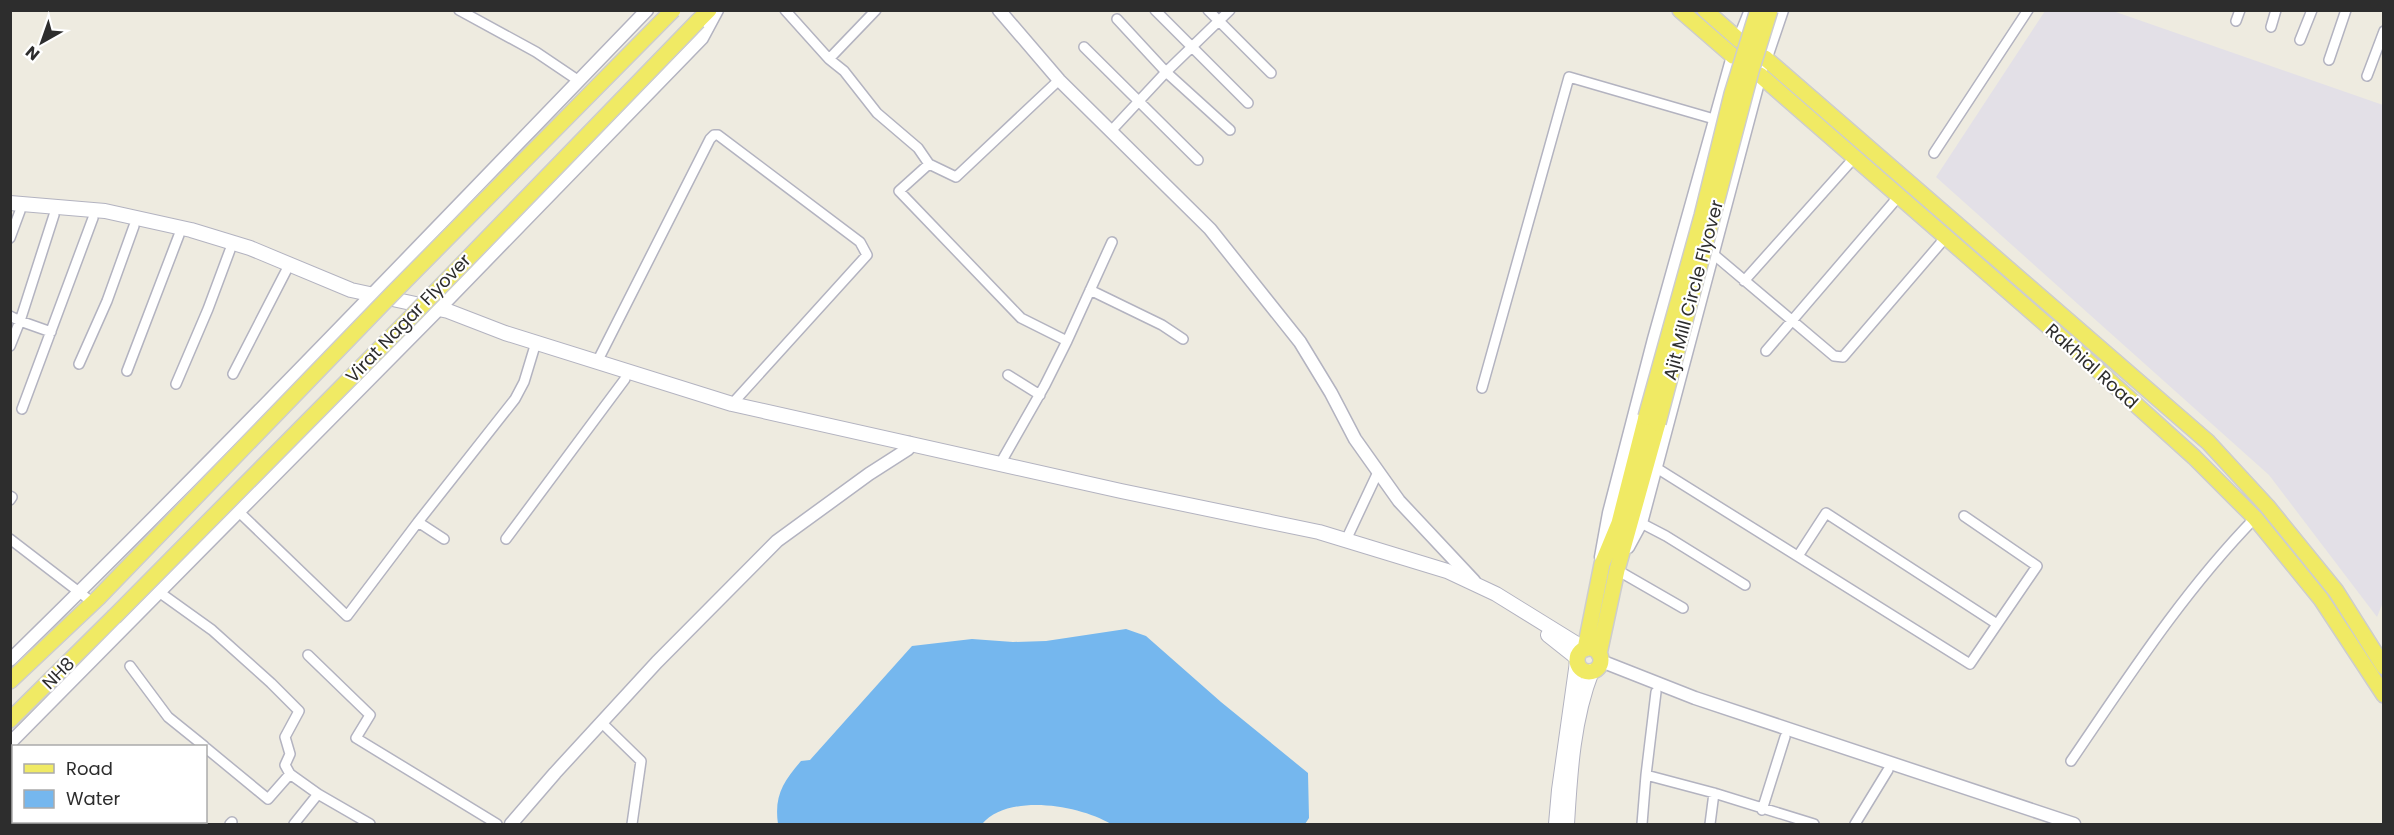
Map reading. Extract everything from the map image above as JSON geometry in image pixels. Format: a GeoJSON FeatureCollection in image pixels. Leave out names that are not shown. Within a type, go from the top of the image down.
{"type":"FeatureCollection","features":[{"type":"Feature","properties":{"kind":"main road","name":"Virat Nagar Flyover"},"geometry":{"type":"LineString","coordinates":[[90,598],[673,10]]}},
{"type":"Feature","properties":{"kind":"main road"},"geometry":{"type":"LineString","coordinates":[[1680,10],[1733,56]]}},
{"type":"Feature","properties":{"kind":"main road"},"geometry":{"type":"LineString","coordinates":[[1704,10],[1739,40]]}},
{"type":"Feature","properties":{"kind":"main road","name":"Ajit Mill Circle Flyover"},"geometry":{"type":"LineString","coordinates":[[1652,420],[1732,94],[1758,10]]}},
{"type":"Feature","properties":{"kind":"main road","name":"Ajit Mill Circle Flyover"},"geometry":{"type":"LineString","coordinates":[[1590,660],[1610,567],[1770,10]]}},
{"type":"Feature","properties":{"kind":"main road","name":"Virat Nagar Flyover"},"geometry":{"type":"LineString","coordinates":[[113,625],[703,16]]}},
{"type":"Feature","properties":{"kind":"main road","name":"Rakhial Road"},"geometry":{"type":"LineString","coordinates":[[1765,58],[2208,442],[2267,506],[2336,591],[2384,667]]}},
{"type":"Feature","properties":{"kind":"main road","name":"Rakhial Road"},"geometry":{"type":"LineString","coordinates":[[1760,75],[2185,449],[2255,518],[2321,599],[2384,695]]}},
{"type":"Feature","properties":{"kind":"main road"},"geometry":{"type":"LineString","coordinates":[[14,208],[105,211],[191,230],[250,248],[368,298]]}},
{"type":"Feature","properties":{"kind":"main road"},"geometry":{"type":"LineString","coordinates":[[14,208],[54,215],[93,218],[179,235],[230,250],[348,297],[368,298],[436,312],[732,404],[1120,498],[1317,539],[1477,588]]}},
{"type":"Feature","properties":{"kind":"main road"},"geometry":{"type":"LineString","coordinates":[[436,312],[534,350],[730,410],[1000,464],[1319,532],[1346,540],[1447,571],[1590,660]]}},
{"type":"Feature","properties":{"kind":"main road","name":"NH8"},"geometry":{"type":"LineString","coordinates":[[10,681],[15,663],[90,598]]}},
{"type":"Feature","properties":{"kind":"main road","name":"NH8"},"geometry":{"type":"LineString","coordinates":[[10,720],[55,687],[113,625]]}},
{"type":"Feature","properties":{"kind":"main road"},"geometry":{"type":"LineString","coordinates":[[1556,825],[1558,790],[1590,660]]}},
{"type":"Feature","properties":{"kind":"main road"},"geometry":{"type":"LineString","coordinates":[[1567,825],[1577,732],[1590,660]]}},
{"type":"Feature","properties":{"kind":"street"},"geometry":{"type":"LineString","coordinates":[[459,10],[536,52],[579,81]]}},
{"type":"Feature","properties":{"kind":"street"},"geometry":{"type":"LineString","coordinates":[[10,539],[90,598],[368,298],[647,10]]}},
{"type":"Feature","properties":{"kind":"street"},"geometry":{"type":"LineString","coordinates":[[113,625],[159,592],[436,312],[702,38],[717,10]]}},
{"type":"Feature","properties":{"kind":"street"},"geometry":{"type":"LineString","coordinates":[[785,10],[844,71],[877,113],[918,148],[929,164],[956,177],[1059,80]]}},
{"type":"Feature","properties":{"kind":"street"},"geometry":{"type":"LineString","coordinates":[[830,59],[876,10]]}},
{"type":"Feature","properties":{"kind":"street"},"geometry":{"type":"LineString","coordinates":[[999,10],[1059,80],[1210,229],[1300,342],[1331,393],[1355,440],[1378,472],[1406,509],[1477,588]]}},
{"type":"Feature","properties":{"kind":"street"},"geometry":{"type":"LineString","coordinates":[[1155,10],[1248,103]]}},
{"type":"Feature","properties":{"kind":"street"},"geometry":{"type":"LineString","coordinates":[[1208,10],[1271,73]]}},
{"type":"Feature","properties":{"kind":"street"},"geometry":{"type":"LineString","coordinates":[[1111,131],[1166,72],[1230,10]]}},
{"type":"Feature","properties":{"kind":"street"},"geometry":{"type":"LineString","coordinates":[[1683,608],[1610,567],[1601,552],[1609,513],[1714,119],[1733,56],[1751,10]]}},
{"type":"Feature","properties":{"kind":"street"},"geometry":{"type":"LineString","coordinates":[[1610,567],[1641,522],[1760,75],[1782,10]]}},
{"type":"Feature","properties":{"kind":"street"},"geometry":{"type":"LineString","coordinates":[[1934,153],[2028,10]]}},
{"type":"Feature","properties":{"kind":"street"},"geometry":{"type":"LineString","coordinates":[[2236,21],[2240,10]]}},
{"type":"Feature","properties":{"kind":"street"},"geometry":{"type":"LineString","coordinates":[[2271,27],[2276,10]]}},
{"type":"Feature","properties":{"kind":"street"},"geometry":{"type":"LineString","coordinates":[[2300,40],[2312,10]]}},
{"type":"Feature","properties":{"kind":"street"},"geometry":{"type":"LineString","coordinates":[[2329,60],[2346,10]]}},
{"type":"Feature","properties":{"kind":"street"},"geometry":{"type":"LineString","coordinates":[[1117,19],[1166,72],[1230,130]]}},
{"type":"Feature","properties":{"kind":"street"},"geometry":{"type":"LineString","coordinates":[[2367,76],[2384,31]]}},
{"type":"Feature","properties":{"kind":"street"},"geometry":{"type":"LineString","coordinates":[[1739,40],[1765,58]]}},
{"type":"Feature","properties":{"kind":"street"},"geometry":{"type":"LineString","coordinates":[[1084,47],[1198,160]]}},
{"type":"Feature","properties":{"kind":"street"},"geometry":{"type":"LineString","coordinates":[[1733,56],[1760,75]]}},
{"type":"Feature","properties":{"kind":"street"},"geometry":{"type":"LineString","coordinates":[[1482,388],[1569,77],[1714,119]]}},
{"type":"Feature","properties":{"kind":"street"},"geometry":{"type":"LineString","coordinates":[[597,362],[710,139],[718,135],[860,242],[867,255],[732,404]]}},
{"type":"Feature","properties":{"kind":"street"},"geometry":{"type":"LineString","coordinates":[[1744,281],[1854,158]]}},
{"type":"Feature","properties":{"kind":"street"},"geometry":{"type":"LineString","coordinates":[[929,164],[899,191],[1021,318],[1067,341]]}},
{"type":"Feature","properties":{"kind":"street"},"geometry":{"type":"LineString","coordinates":[[1766,351],[1899,196]]}},
{"type":"Feature","properties":{"kind":"street"},"geometry":{"type":"LineString","coordinates":[[10,238],[14,208]]}},
{"type":"Feature","properties":{"kind":"street"},"geometry":{"type":"LineString","coordinates":[[10,346],[54,215]]}},
{"type":"Feature","properties":{"kind":"street"},"geometry":{"type":"LineString","coordinates":[[22,409],[93,218]]}},
{"type":"Feature","properties":{"kind":"street"},"geometry":{"type":"LineString","coordinates":[[79,364],[107,301],[134,226]]}},
{"type":"Feature","properties":{"kind":"street"},"geometry":{"type":"LineString","coordinates":[[127,371],[179,235]]}},
{"type":"Feature","properties":{"kind":"street"},"geometry":{"type":"LineString","coordinates":[[1712,253],[1834,356],[1843,357],[1946,237]]}},
{"type":"Feature","properties":{"kind":"street"},"geometry":{"type":"LineString","coordinates":[[1000,464],[1040,395],[1112,242]]}},
{"type":"Feature","properties":{"kind":"street"},"geometry":{"type":"LineString","coordinates":[[176,384],[230,250]]}},
{"type":"Feature","properties":{"kind":"street"},"geometry":{"type":"LineString","coordinates":[[233,374],[286,271]]}},
{"type":"Feature","properties":{"kind":"street"},"geometry":{"type":"LineString","coordinates":[[1090,290],[1162,325],[1183,339]]}},
{"type":"Feature","properties":{"kind":"street"},"geometry":{"type":"LineString","coordinates":[[10,316],[51,332]]}},
{"type":"Feature","properties":{"kind":"street"},"geometry":{"type":"LineString","coordinates":[[239,512],[347,616],[516,399],[534,350]]}},
{"type":"Feature","properties":{"kind":"street"},"geometry":{"type":"LineString","coordinates":[[1008,375],[1040,395]]}},
{"type":"Feature","properties":{"kind":"street"},"geometry":{"type":"LineString","coordinates":[[506,539],[625,379]]}},
{"type":"Feature","properties":{"kind":"street"},"geometry":{"type":"LineString","coordinates":[[512,825],[555,772],[657,662],[777,542],[908,446]]}},
{"type":"Feature","properties":{"kind":"street"},"geometry":{"type":"LineString","coordinates":[[1655,467],[1970,664],[2037,566],[1964,516]]}},
{"type":"Feature","properties":{"kind":"street"},"geometry":{"type":"LineString","coordinates":[[1346,540],[1378,472]]}},
{"type":"Feature","properties":{"kind":"street"},"geometry":{"type":"LineString","coordinates":[[1798,556],[1826,513],[1997,624]]}},
{"type":"Feature","properties":{"kind":"street"},"geometry":{"type":"LineString","coordinates":[[2071,761],[2173,613],[2222,552],[2255,518]]}},
{"type":"Feature","properties":{"kind":"street"},"geometry":{"type":"LineString","coordinates":[[418,522],[444,539]]}},
{"type":"Feature","properties":{"kind":"street"},"geometry":{"type":"LineString","coordinates":[[1641,522],[1745,585]]}},
{"type":"Feature","properties":{"kind":"street"},"geometry":{"type":"LineString","coordinates":[[159,592],[212,630],[299,711],[285,736],[290,754],[285,765],[290,774],[318,794],[370,825]]}},
{"type":"Feature","properties":{"kind":"street"},"geometry":{"type":"LineString","coordinates":[[308,656],[370,716],[356,738],[497,825]]}},
{"type":"Feature","properties":{"kind":"street"},"geometry":{"type":"LineString","coordinates":[[1590,660],[1656,692],[2054,825]]}},
{"type":"Feature","properties":{"kind":"street"},"geometry":{"type":"LineString","coordinates":[[1590,660],[1706,702],[2074,825]]}},
{"type":"Feature","properties":{"kind":"street"},"geometry":{"type":"LineString","coordinates":[[130,666],[168,717],[203,745]]}},
{"type":"Feature","properties":{"kind":"street"},"geometry":{"type":"LineString","coordinates":[[10,743],[55,687]]}},
{"type":"Feature","properties":{"kind":"street"},"geometry":{"type":"LineString","coordinates":[[1642,825],[1656,692]]}},
{"type":"Feature","properties":{"kind":"street"},"geometry":{"type":"LineString","coordinates":[[602,722],[641,761],[632,825]]}},
{"type":"Feature","properties":{"kind":"street"},"geometry":{"type":"LineString","coordinates":[[1762,810],[1785,736]]}},
{"type":"Feature","properties":{"kind":"street"},"geometry":{"type":"LineString","coordinates":[[207,749],[268,798],[290,774]]}},
{"type":"Feature","properties":{"kind":"street"},"geometry":{"type":"LineString","coordinates":[[1855,825],[1888,770]]}},
{"type":"Feature","properties":{"kind":"street"},"geometry":{"type":"LineString","coordinates":[[1646,776],[1714,794],[1762,810],[1781,821],[1814,825]]}},
{"type":"Feature","properties":{"kind":"street"},"geometry":{"type":"LineString","coordinates":[[294,825],[318,794]]}},
{"type":"Feature","properties":{"kind":"street"},"geometry":{"type":"LineString","coordinates":[[1710,825],[1714,794]]}},
{"type":"Feature","properties":{"kind":"street"},"geometry":{"type":"LineString","coordinates":[[10,822],[15,825]]}},
{"type":"Feature","properties":{"kind":"street"},"geometry":{"type":"LineString","coordinates":[[145,823],[152,825]]}},
{"type":"Feature","properties":{"kind":"shaded area"},"geometry":{"type":"Polygon","coordinates":[[[2045,11],[2113,11],[2383,105],[2384,600],[2377,617],[2269,475],[1936,177],[2045,11]]]}},
{"type":"Feature","properties":{"kind":"water"},"geometry":{"type":"Polygon","coordinates":[[[1126,629],[1146,636],[1221,702],[1308,773],[1309,818],[1305,824],[1111,824],[1097,817],[1063,807],[1026,805],[994,814],[982,824],[778,824],[777,805],[781,790],[789,776],[801,761],[810,760],[912,646],[972,639],[1013,642],[1046,641],[1126,629]]]}}]}
